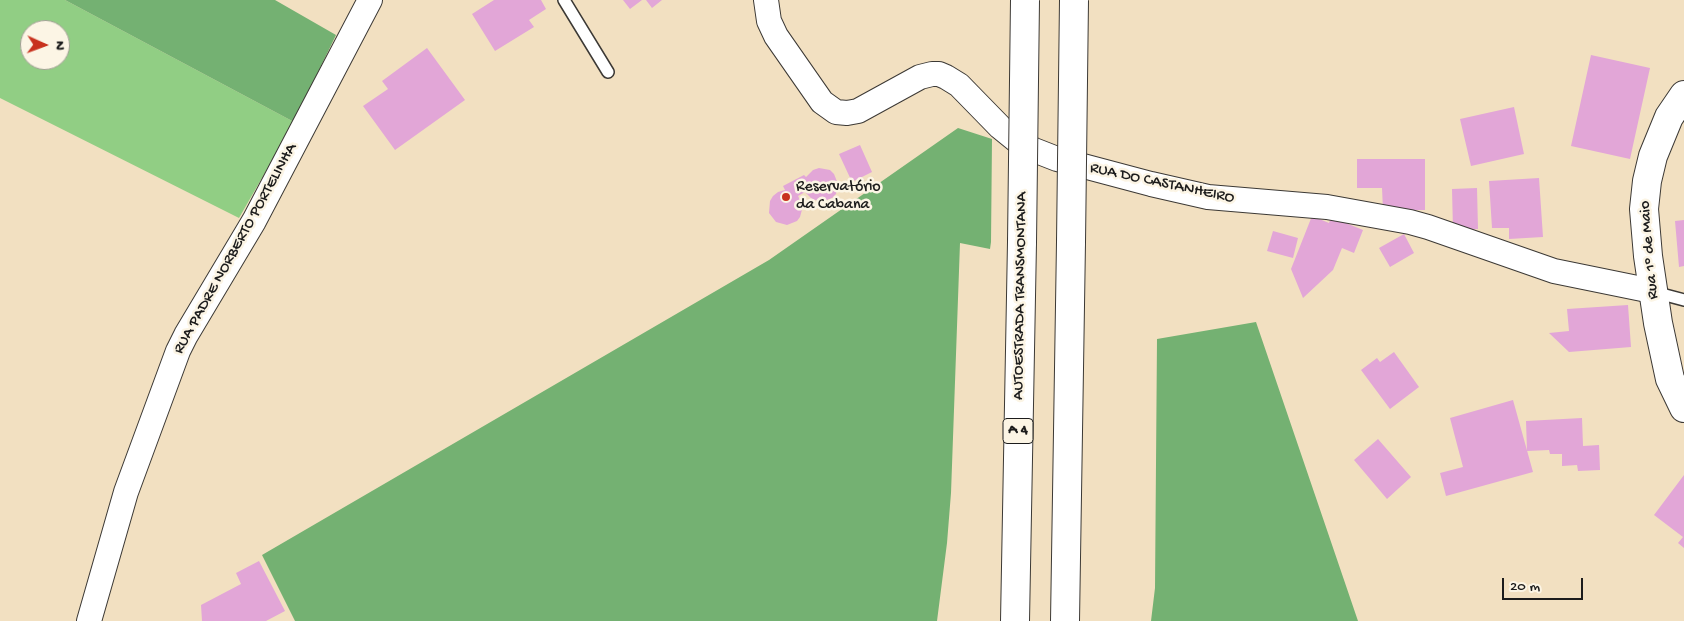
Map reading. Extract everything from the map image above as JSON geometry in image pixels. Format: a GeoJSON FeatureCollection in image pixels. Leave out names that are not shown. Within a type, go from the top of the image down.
{"type":"FeatureCollection","features":[{"type":"Feature","properties":{"kind":"main road","name":"AUTOESTRADA TRANSMONTANA"},"geometry":{"type":"LineString","coordinates":[[1015,621],[1025,0]]}},
{"type":"Feature","properties":{"kind":"main road"},"geometry":{"type":"LineString","coordinates":[[1065,621],[1074,0]]}},
{"type":"Feature","properties":{"kind":"main road","name":"Rua 1º de Maio"},"geometry":{"type":"LineString","coordinates":[[1684,95],[1669,117],[1657,143],[1647,181],[1645,224],[1652,291],[1661,341],[1677,380],[1684,408]]}},
{"type":"Feature","properties":{"kind":"street","name":"RUA PADRE NORBERTO PORTELINHA"},"geometry":{"type":"LineString","coordinates":[[89,621],[126,492],[178,351],[258,214],[370,0]]}},
{"type":"Feature","properties":{"kind":"street","name":"RUA DO CASTANHEIRO"},"geometry":{"type":"LineString","coordinates":[[766,0],[769,21],[776,36],[822,102],[836,112],[858,111],[914,80],[925,75],[939,74],[959,86],[1012,137],[1034,150],[1057,159],[1208,197],[1327,208],[1410,222],[1554,271],[1652,291]]}},
{"type":"Feature","properties":{"kind":"lane"},"geometry":{"type":"LineString","coordinates":[[564,0],[608,72]]}},
{"type":"Feature","properties":{"kind":"lane"},"geometry":{"type":"LineString","coordinates":[[1652,291],[1684,300]]}},
{"type":"Feature","properties":{"kind":"green space"},"geometry":{"type":"Polygon","coordinates":[[[0,0],[65,0],[294,122],[239,218],[0,98],[0,0]]]}},
{"type":"Feature","properties":{"kind":"green space"},"geometry":{"type":"Polygon","coordinates":[[[65,0],[275,0],[336,35],[294,122],[65,0]]]}},
{"type":"Feature","properties":{"kind":"green space"},"geometry":{"type":"Polygon","coordinates":[[[958,128],[992,139],[991,242],[990,249],[960,243],[951,493],[937,621],[295,621],[262,555],[769,260],[958,128]]]}},
{"type":"Feature","properties":{"kind":"green space"},"geometry":{"type":"Polygon","coordinates":[[[1256,322],[1358,621],[1151,621],[1155,588],[1157,339],[1256,322]]]}},
{"type":"Feature","properties":{"kind":"building"},"geometry":{"type":"Polygon","coordinates":[[[494,0],[541,0],[546,9],[529,20],[534,27],[495,51],[472,14],[494,0]]]}},
{"type":"Feature","properties":{"kind":"building"},"geometry":{"type":"Polygon","coordinates":[[[623,0],[642,0],[630,9],[623,0]]]}},
{"type":"Feature","properties":{"kind":"building"},"geometry":{"type":"Polygon","coordinates":[[[646,0],[662,0],[652,8],[646,0]]]}},
{"type":"Feature","properties":{"kind":"building"},"geometry":{"type":"Polygon","coordinates":[[[427,48],[465,100],[395,150],[363,106],[388,89],[382,81],[427,48]]]}},
{"type":"Feature","properties":{"kind":"building"},"geometry":{"type":"Polygon","coordinates":[[[1591,55],[1650,68],[1630,159],[1571,146],[1591,55]]]}},
{"type":"Feature","properties":{"kind":"building"},"geometry":{"type":"Polygon","coordinates":[[[1514,107],[1524,154],[1471,166],[1460,119],[1514,107]]]}},
{"type":"Feature","properties":{"kind":"building"},"geometry":{"type":"Polygon","coordinates":[[[860,145],[872,172],[852,182],[839,154],[860,145]]]}},
{"type":"Feature","properties":{"kind":"building"},"geometry":{"type":"Polygon","coordinates":[[[1357,159],[1425,159],[1425,210],[1383,210],[1382,188],[1357,188],[1357,159]]]}},
{"type":"Feature","properties":{"kind":"building","name":"Reservatório da Cabana"},"geometry":{"type":"Polygon","coordinates":[[[819,168],[830,170],[834,174],[838,184],[836,194],[822,202],[812,199],[805,192],[798,196],[803,206],[797,221],[787,225],[776,222],[769,213],[770,201],[773,196],[785,190],[783,186],[804,175],[806,177],[813,170],[819,168]]]}},
{"type":"Feature","properties":{"kind":"building"},"geometry":{"type":"Polygon","coordinates":[[[1539,178],[1543,237],[1509,239],[1509,228],[1492,228],[1489,181],[1539,178]]]}},
{"type":"Feature","properties":{"kind":"building"},"geometry":{"type":"Polygon","coordinates":[[[1477,188],[1478,229],[1453,230],[1452,189],[1477,188]]]}},
{"type":"Feature","properties":{"kind":"building"},"geometry":{"type":"Polygon","coordinates":[[[1312,216],[1329,223],[1331,217],[1363,230],[1354,253],[1342,248],[1333,270],[1303,298],[1291,269],[1312,216]]]}},
{"type":"Feature","properties":{"kind":"building"},"geometry":{"type":"Polygon","coordinates":[[[1684,220],[1684,266],[1679,267],[1675,221],[1684,220]]]}},
{"type":"Feature","properties":{"kind":"building"},"geometry":{"type":"Polygon","coordinates":[[[1273,231],[1298,238],[1293,258],[1267,251],[1273,231]]]}},
{"type":"Feature","properties":{"kind":"building"},"geometry":{"type":"Polygon","coordinates":[[[1404,234],[1414,253],[1390,267],[1379,248],[1404,234]]]}},
{"type":"Feature","properties":{"kind":"building"},"geometry":{"type":"Polygon","coordinates":[[[1628,305],[1631,347],[1569,352],[1549,333],[1569,331],[1567,309],[1628,305]]]}},
{"type":"Feature","properties":{"kind":"building"},"geometry":{"type":"Polygon","coordinates":[[[1394,352],[1419,387],[1390,409],[1361,370],[1377,358],[1380,362],[1394,352]]]}},
{"type":"Feature","properties":{"kind":"building"},"geometry":{"type":"Polygon","coordinates":[[[1513,400],[1533,472],[1446,496],[1440,473],[1463,467],[1450,418],[1513,400]]]}},
{"type":"Feature","properties":{"kind":"building"},"geometry":{"type":"Polygon","coordinates":[[[1582,418],[1583,446],[1599,445],[1600,470],[1578,471],[1577,465],[1562,466],[1562,454],[1550,454],[1549,450],[1527,451],[1526,421],[1582,418]]]}},
{"type":"Feature","properties":{"kind":"building"},"geometry":{"type":"Polygon","coordinates":[[[1378,439],[1411,477],[1387,499],[1354,460],[1378,439]]]}},
{"type":"Feature","properties":{"kind":"building"},"geometry":{"type":"Polygon","coordinates":[[[1684,475],[1684,548],[1678,543],[1683,537],[1654,515],[1684,475]]]}},
{"type":"Feature","properties":{"kind":"building"},"geometry":{"type":"Polygon","coordinates":[[[259,561],[285,611],[266,621],[202,621],[201,605],[241,584],[236,573],[259,561]]]}},
{"type":"Feature","properties":{"kind":"place","name":"Reservatório da Cabana"},"geometry":{"type":"Point","coordinates":[786,197]}}]}
